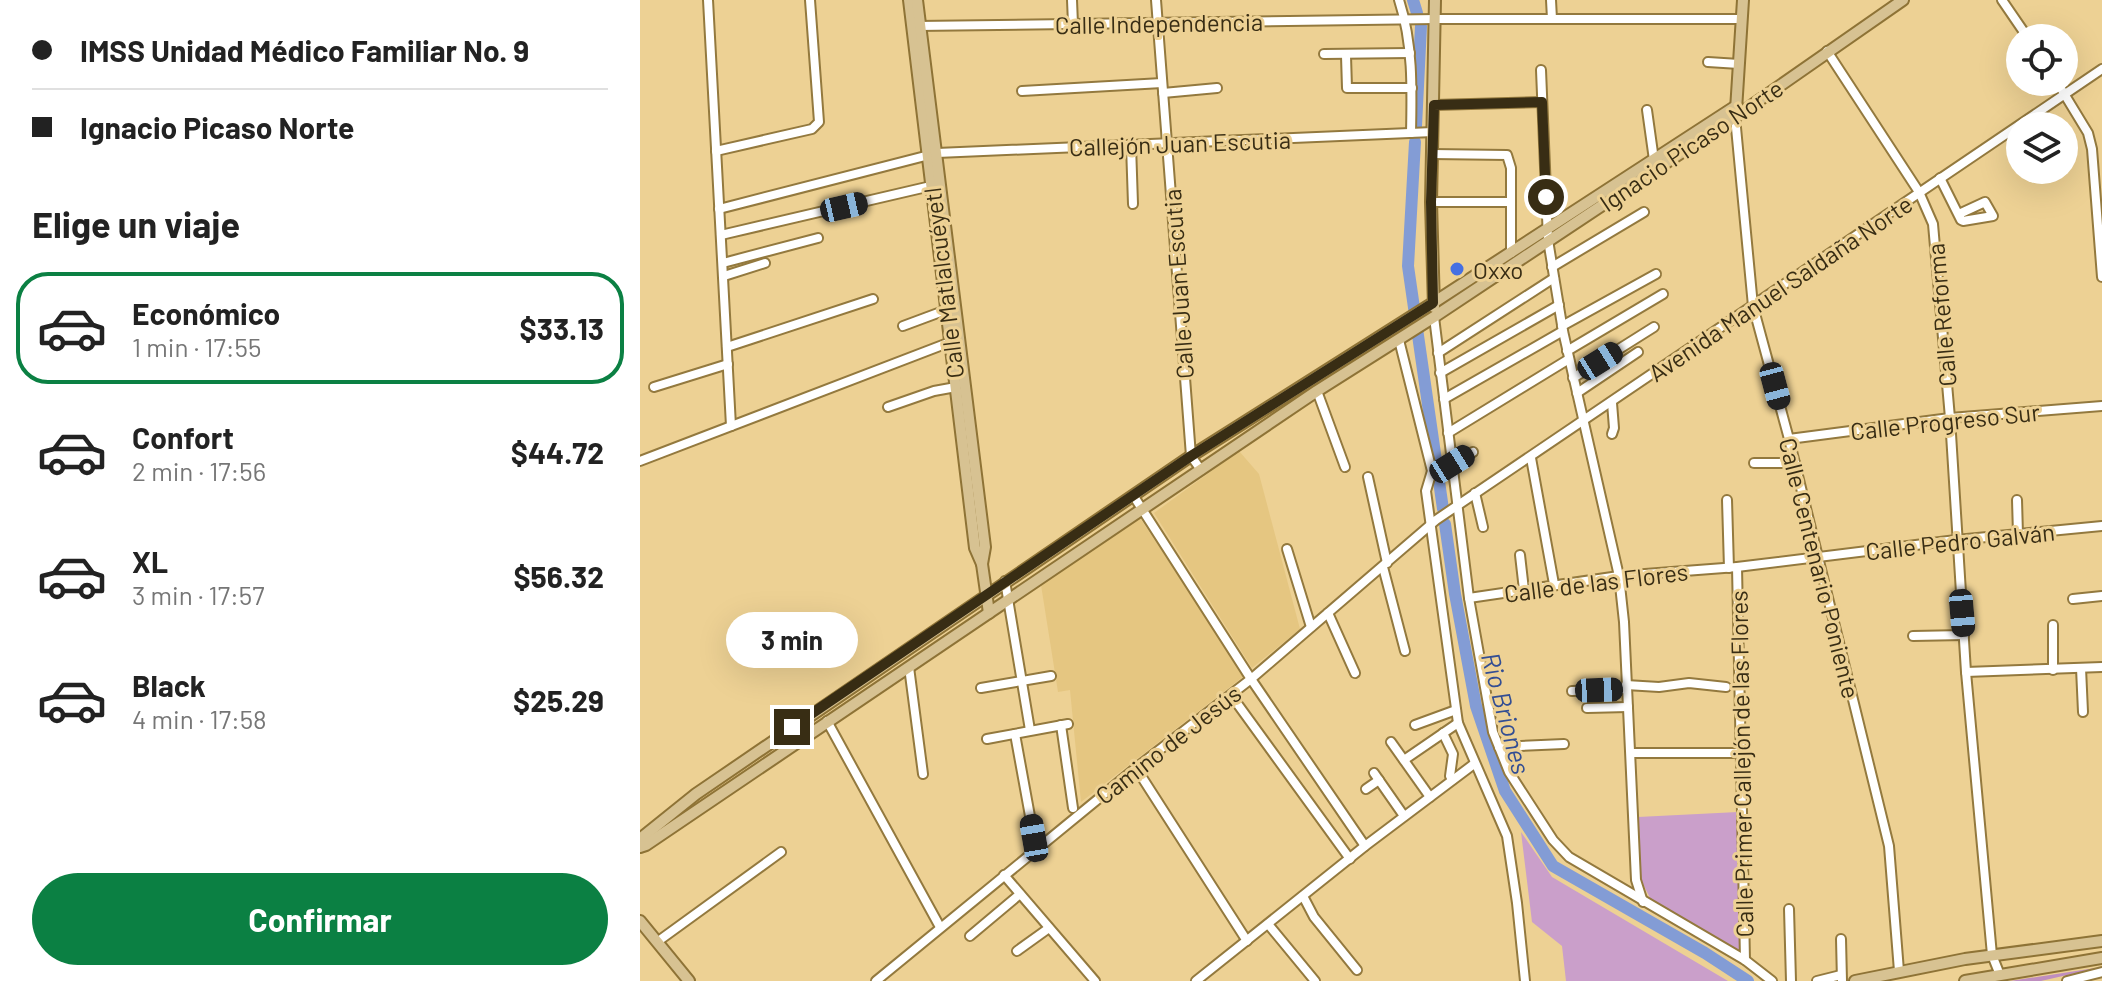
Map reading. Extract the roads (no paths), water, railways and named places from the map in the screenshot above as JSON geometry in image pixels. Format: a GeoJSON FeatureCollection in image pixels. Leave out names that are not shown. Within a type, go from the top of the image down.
{"type":"FeatureCollection","features":[{"type":"Feature","properties":{"kind":"main road","name":"Calle Matlalcuéyetl"},"geometry":{"type":"LineString","coordinates":[[909,0],[916,26],[955,340],[985,547],[982,564]]}},
{"type":"Feature","properties":{"kind":"main road","name":"Calle Matlalcuéyetl"},"geometry":{"type":"LineString","coordinates":[[916,26],[917,0]]}},
{"type":"Feature","properties":{"kind":"main road"},"geometry":{"type":"LineString","coordinates":[[1434,317],[1431,202],[1435,0]]}},
{"type":"Feature","properties":{"kind":"main road"},"geometry":{"type":"LineString","coordinates":[[1736,112],[1743,0]]}},
{"type":"Feature","properties":{"kind":"main road","name":"Ignacio Picaso Norte"},"geometry":{"type":"LineString","coordinates":[[641,841],[696,794],[1005,580],[1191,456],[1511,253],[1548,234],[1903,0]]}},
{"type":"Feature","properties":{"kind":"main road","name":"Ignacio Picaso Norte"},"geometry":{"type":"LineString","coordinates":[[641,841],[909,667],[1317,391],[1423,325],[1654,160],[1736,112]]}},
{"type":"Feature","properties":{"kind":"main road","name":"Calle Matlalcuéyetl"},"geometry":{"type":"LineString","coordinates":[[932,154],[931,186],[946,310],[955,340],[956,387],[975,548],[982,564],[989,613]]}},
{"type":"Feature","properties":{"kind":"main road"},"geometry":{"type":"LineString","coordinates":[[640,921],[689,981]]}},
{"type":"Feature","properties":{"kind":"main road"},"geometry":{"type":"LineString","coordinates":[[1855,981],[1965,959],[2102,941]]}},
{"type":"Feature","properties":{"kind":"main road"},"geometry":{"type":"LineString","coordinates":[[2005,974],[2002,964],[2008,953]]}},
{"type":"Feature","properties":{"kind":"main road"},"geometry":{"type":"LineString","coordinates":[[1966,981],[2102,956]]}},
{"type":"Feature","properties":{"kind":"main road"},"geometry":{"type":"LineString","coordinates":[[1965,959],[1972,961],[1976,969],[1975,975],[1966,981]]}},
{"type":"Feature","properties":{"kind":"street"},"geometry":{"type":"LineString","coordinates":[[708,0],[731,426]]}},
{"type":"Feature","properties":{"kind":"street"},"geometry":{"type":"LineString","coordinates":[[716,151],[812,129],[819,122],[810,0]]}},
{"type":"Feature","properties":{"kind":"street"},"geometry":{"type":"LineString","coordinates":[[1072,0],[1073,24]]}},
{"type":"Feature","properties":{"kind":"street","name":"Calle Juan Escutia"},"geometry":{"type":"LineString","coordinates":[[1156,0],[1191,456]]}},
{"type":"Feature","properties":{"kind":"street"},"geometry":{"type":"LineString","coordinates":[[1399,0],[1410,53],[1411,133]]}},
{"type":"Feature","properties":{"kind":"street"},"geometry":{"type":"LineString","coordinates":[[1551,0],[1552,19]]}},
{"type":"Feature","properties":{"kind":"street"},"geometry":{"type":"LineString","coordinates":[[2002,0],[2018,24]]}},
{"type":"Feature","properties":{"kind":"street","name":"Calle Independencia"},"geometry":{"type":"LineString","coordinates":[[916,26],[1436,19],[1742,19]]}},
{"type":"Feature","properties":{"kind":"street","name":"Calle Reforma"},"geometry":{"type":"LineString","coordinates":[[1827,51],[1919,192],[1933,224],[1950,418],[1966,672],[1992,955],[2005,974]]}},
{"type":"Feature","properties":{"kind":"street"},"geometry":{"type":"LineString","coordinates":[[1324,54],[1410,53]]}},
{"type":"Feature","properties":{"kind":"street"},"geometry":{"type":"LineString","coordinates":[[1346,56],[1347,88],[1412,88]]}},
{"type":"Feature","properties":{"kind":"street"},"geometry":{"type":"LineString","coordinates":[[1708,62],[1739,64]]}},
{"type":"Feature","properties":{"kind":"street","name":"Avenida Manuel Saldaña Norte"},"geometry":{"type":"LineString","coordinates":[[2078,85],[2102,69]]}},
{"type":"Feature","properties":{"kind":"street"},"geometry":{"type":"LineString","coordinates":[[1541,70],[1552,267],[1568,355],[1619,576],[1624,622],[1636,880],[1643,902]]}},
{"type":"Feature","properties":{"kind":"street"},"geometry":{"type":"LineString","coordinates":[[1022,91],[1217,88]]}},
{"type":"Feature","properties":{"kind":"street","name":"Avenida Manuel Saldaña Norte"},"geometry":{"type":"LineString","coordinates":[[1457,505],[1531,458],[2062,96]]}},
{"type":"Feature","properties":{"kind":"street"},"geometry":{"type":"LineString","coordinates":[[2066,96],[2088,133],[2092,149],[2102,277]]}},
{"type":"Feature","properties":{"kind":"street"},"geometry":{"type":"LineString","coordinates":[[1434,105],[1542,102]]}},
{"type":"Feature","properties":{"kind":"street"},"geometry":{"type":"LineString","coordinates":[[1647,110],[1654,160]]}},
{"type":"Feature","properties":{"kind":"street","name":"Calle Centenario Poniente"},"geometry":{"type":"LineString","coordinates":[[1736,112],[1753,306],[1819,557],[1877,807],[1889,846],[1899,971]]}},
{"type":"Feature","properties":{"kind":"street","name":"Callejón Juan Escutia"},"geometry":{"type":"LineString","coordinates":[[719,209],[932,154],[1433,132]]}},
{"type":"Feature","properties":{"kind":"street"},"geometry":{"type":"LineString","coordinates":[[1131,145],[1133,204]]}},
{"type":"Feature","properties":{"kind":"street"},"geometry":{"type":"LineString","coordinates":[[2092,149],[2102,148]]}},
{"type":"Feature","properties":{"kind":"street"},"geometry":{"type":"LineString","coordinates":[[1432,154],[1507,155],[1511,168],[1511,253]]}},
{"type":"Feature","properties":{"kind":"street"},"geometry":{"type":"LineString","coordinates":[[1940,178],[1959,214]]}},
{"type":"Feature","properties":{"kind":"street"},"geometry":{"type":"LineString","coordinates":[[721,235],[931,186]]}},
{"type":"Feature","properties":{"kind":"street"},"geometry":{"type":"LineString","coordinates":[[1431,202],[1511,202]]}},
{"type":"Feature","properties":{"kind":"street"},"geometry":{"type":"LineString","coordinates":[[1552,267],[1644,212]]}},
{"type":"Feature","properties":{"kind":"street"},"geometry":{"type":"LineString","coordinates":[[723,263],[818,238]]}},
{"type":"Feature","properties":{"kind":"street"},"geometry":{"type":"LineString","coordinates":[[724,276],[765,263]]}},
{"type":"Feature","properties":{"kind":"street"},"geometry":{"type":"LineString","coordinates":[[1444,399],[1656,274]]}},
{"type":"Feature","properties":{"kind":"street"},"geometry":{"type":"LineString","coordinates":[[1438,353],[1554,278]]}},
{"type":"Feature","properties":{"kind":"street"},"geometry":{"type":"LineString","coordinates":[[1448,433],[1663,294]]}},
{"type":"Feature","properties":{"kind":"street"},"geometry":{"type":"LineString","coordinates":[[727,347],[873,299]]}},
{"type":"Feature","properties":{"kind":"street"},"geometry":{"type":"LineString","coordinates":[[1440,373],[1559,305]]}},
{"type":"Feature","properties":{"kind":"street"},"geometry":{"type":"LineString","coordinates":[[903,326],[946,310]]}},
{"type":"Feature","properties":{"kind":"street"},"geometry":{"type":"LineString","coordinates":[[1434,317],[1469,598],[1493,732],[1509,772],[1553,840],[1569,857],[1745,960],[1772,981]]}},
{"type":"Feature","properties":{"kind":"street"},"geometry":{"type":"LineString","coordinates":[[1573,378],[1654,327]]}},
{"type":"Feature","properties":{"kind":"street"},"geometry":{"type":"LineString","coordinates":[[1403,337],[1432,471],[1426,491],[1458,723],[1507,836],[1525,981]]}},
{"type":"Feature","properties":{"kind":"street"},"geometry":{"type":"LineString","coordinates":[[640,461],[955,340]]}},
{"type":"Feature","properties":{"kind":"street"},"geometry":{"type":"LineString","coordinates":[[1577,393],[1638,352]]}},
{"type":"Feature","properties":{"kind":"street"},"geometry":{"type":"LineString","coordinates":[[654,387],[728,364]]}},
{"type":"Feature","properties":{"kind":"street"},"geometry":{"type":"LineString","coordinates":[[888,407],[956,387]]}},
{"type":"Feature","properties":{"kind":"street"},"geometry":{"type":"LineString","coordinates":[[1317,391],[1345,467]]}},
{"type":"Feature","properties":{"kind":"street"},"geometry":{"type":"LineString","coordinates":[[1612,403],[1612,434]]}},
{"type":"Feature","properties":{"kind":"street","name":"Calle Progreso Sur"},"geometry":{"type":"LineString","coordinates":[[1789,439],[1950,418],[2102,406]]}},
{"type":"Feature","properties":{"kind":"street"},"geometry":{"type":"LineString","coordinates":[[1452,464],[1473,452]]}},
{"type":"Feature","properties":{"kind":"street"},"geometry":{"type":"LineString","coordinates":[[1191,456],[1201,470]]}},
{"type":"Feature","properties":{"kind":"street"},"geometry":{"type":"LineString","coordinates":[[1531,458],[1554,584]]}},
{"type":"Feature","properties":{"kind":"street"},"geometry":{"type":"LineString","coordinates":[[1754,463],[1795,463]]}},
{"type":"Feature","properties":{"kind":"street"},"geometry":{"type":"LineString","coordinates":[[1368,477],[1405,651]]}},
{"type":"Feature","properties":{"kind":"street"},"geometry":{"type":"LineString","coordinates":[[1475,493],[1483,527]]}},
{"type":"Feature","properties":{"kind":"street"},"geometry":{"type":"LineString","coordinates":[[1133,495],[1251,679],[1365,846]]}},
{"type":"Feature","properties":{"kind":"street","name":"Calle Primer Callejón de las Flores"},"geometry":{"type":"LineString","coordinates":[[1727,500],[1742,753],[1745,960]]}},
{"type":"Feature","properties":{"kind":"street"},"geometry":{"type":"LineString","coordinates":[[2017,500],[2018,534]]}},
{"type":"Feature","properties":{"kind":"street","name":"Camino de Jesús"},"geometry":{"type":"LineString","coordinates":[[876,981],[1136,768],[1251,679],[1457,505]]}},
{"type":"Feature","properties":{"kind":"street","name":"Calle Pedro Galván"},"geometry":{"type":"LineString","coordinates":[[1819,557],[2102,526]]}},
{"type":"Feature","properties":{"kind":"street"},"geometry":{"type":"LineString","coordinates":[[1287,549],[1311,627]]}},
{"type":"Feature","properties":{"kind":"street"},"geometry":{"type":"LineString","coordinates":[[1520,555],[1524,590]]}},
{"type":"Feature","properties":{"kind":"street","name":"Calle de las Flores"},"geometry":{"type":"LineString","coordinates":[[1469,598],[1619,576],[1819,557]]}},
{"type":"Feature","properties":{"kind":"street"},"geometry":{"type":"LineString","coordinates":[[1005,580],[1030,730]]}},
{"type":"Feature","properties":{"kind":"street"},"geometry":{"type":"LineString","coordinates":[[2073,599],[2102,596]]}},
{"type":"Feature","properties":{"kind":"street"},"geometry":{"type":"LineString","coordinates":[[1328,613],[1355,673]]}},
{"type":"Feature","properties":{"kind":"street"},"geometry":{"type":"LineString","coordinates":[[2053,625],[2053,670]]}},
{"type":"Feature","properties":{"kind":"street"},"geometry":{"type":"LineString","coordinates":[[1913,636],[1964,635]]}},
{"type":"Feature","properties":{"kind":"street"},"geometry":{"type":"LineString","coordinates":[[909,667],[923,774]]}},
{"type":"Feature","properties":{"kind":"street"},"geometry":{"type":"LineString","coordinates":[[1966,672],[2102,667]]}},
{"type":"Feature","properties":{"kind":"street"},"geometry":{"type":"LineString","coordinates":[[2081,668],[2083,712]]}},
{"type":"Feature","properties":{"kind":"street"},"geometry":{"type":"LineString","coordinates":[[981,688],[1051,676]]}},
{"type":"Feature","properties":{"kind":"street"},"geometry":{"type":"LineString","coordinates":[[1572,691],[1689,683],[1726,687]]}},
{"type":"Feature","properties":{"kind":"street"},"geometry":{"type":"LineString","coordinates":[[1231,695],[1350,859]]}},
{"type":"Feature","properties":{"kind":"street"},"geometry":{"type":"LineString","coordinates":[[1587,708],[1628,707]]}},
{"type":"Feature","properties":{"kind":"street"},"geometry":{"type":"LineString","coordinates":[[1415,725],[1456,710]]}},
{"type":"Feature","properties":{"kind":"street"},"geometry":{"type":"LineString","coordinates":[[827,721],[940,927]]}},
{"type":"Feature","properties":{"kind":"street"},"geometry":{"type":"LineString","coordinates":[[1404,760],[1458,723]]}},
{"type":"Feature","properties":{"kind":"street"},"geometry":{"type":"LineString","coordinates":[[987,739],[1065,725],[1073,808]]}},
{"type":"Feature","properties":{"kind":"street"},"geometry":{"type":"LineString","coordinates":[[1443,733],[1453,754],[1452,780]]}},
{"type":"Feature","properties":{"kind":"street"},"geometry":{"type":"LineString","coordinates":[[1015,734],[1034,838]]}},
{"type":"Feature","properties":{"kind":"street"},"geometry":{"type":"LineString","coordinates":[[1391,742],[1430,797]]}},
{"type":"Feature","properties":{"kind":"street"},"geometry":{"type":"LineString","coordinates":[[1499,747],[1564,744]]}},
{"type":"Feature","properties":{"kind":"street"},"geometry":{"type":"LineString","coordinates":[[1631,753],[1742,753]]}},
{"type":"Feature","properties":{"kind":"street"},"geometry":{"type":"LineString","coordinates":[[1196,981],[1365,846],[1474,764]]}},
{"type":"Feature","properties":{"kind":"street"},"geometry":{"type":"LineString","coordinates":[[1136,768],[1247,941]]}},
{"type":"Feature","properties":{"kind":"street"},"geometry":{"type":"LineString","coordinates":[[1366,789],[1376,776],[1404,816]]}},
{"type":"Feature","properties":{"kind":"street"},"geometry":{"type":"LineString","coordinates":[[657,942],[781,852]]}},
{"type":"Feature","properties":{"kind":"street"},"geometry":{"type":"LineString","coordinates":[[1004,875],[1095,981]]}},
{"type":"Feature","properties":{"kind":"street"},"geometry":{"type":"LineString","coordinates":[[970,936],[1020,894]]}},
{"type":"Feature","properties":{"kind":"street"},"geometry":{"type":"LineString","coordinates":[[1303,896],[1314,917],[1357,970]]}},
{"type":"Feature","properties":{"kind":"street"},"geometry":{"type":"LineString","coordinates":[[1789,909],[1791,981]]}},
{"type":"Feature","properties":{"kind":"street"},"geometry":{"type":"LineString","coordinates":[[1268,924],[1315,981]]}},
{"type":"Feature","properties":{"kind":"street"},"geometry":{"type":"LineString","coordinates":[[1017,951],[1049,928]]}},
{"type":"Feature","properties":{"kind":"street"},"geometry":{"type":"LineString","coordinates":[[1817,981],[1842,978],[1841,939]]}},
{"type":"Feature","properties":{"kind":"street"},"geometry":{"type":"LineString","coordinates":[[2067,981],[2102,972]]}},
{"type":"Feature","properties":{"kind":"waterway","name":"Rio Briones"},"geometry":{"type":"LineString","coordinates":[[1413,0],[1417,13]]}},
{"type":"Feature","properties":{"kind":"waterway","name":"Rio Briones"},"geometry":{"type":"LineString","coordinates":[[1416,126],[1421,26]]}},
{"type":"Feature","properties":{"kind":"waterway","name":"Rio Briones"},"geometry":{"type":"LineString","coordinates":[[1415,142],[1408,266],[1443,509]]}},
{"type":"Feature","properties":{"kind":"waterway","name":"Rio Briones"},"geometry":{"type":"LineString","coordinates":[[1445,524],[1476,706],[1505,791],[1553,866],[1748,981]]}},
{"type":"Feature","properties":{"kind":"place","name":"Oxxo"},"geometry":{"type":"Point","coordinates":[1457,269]}}]}
